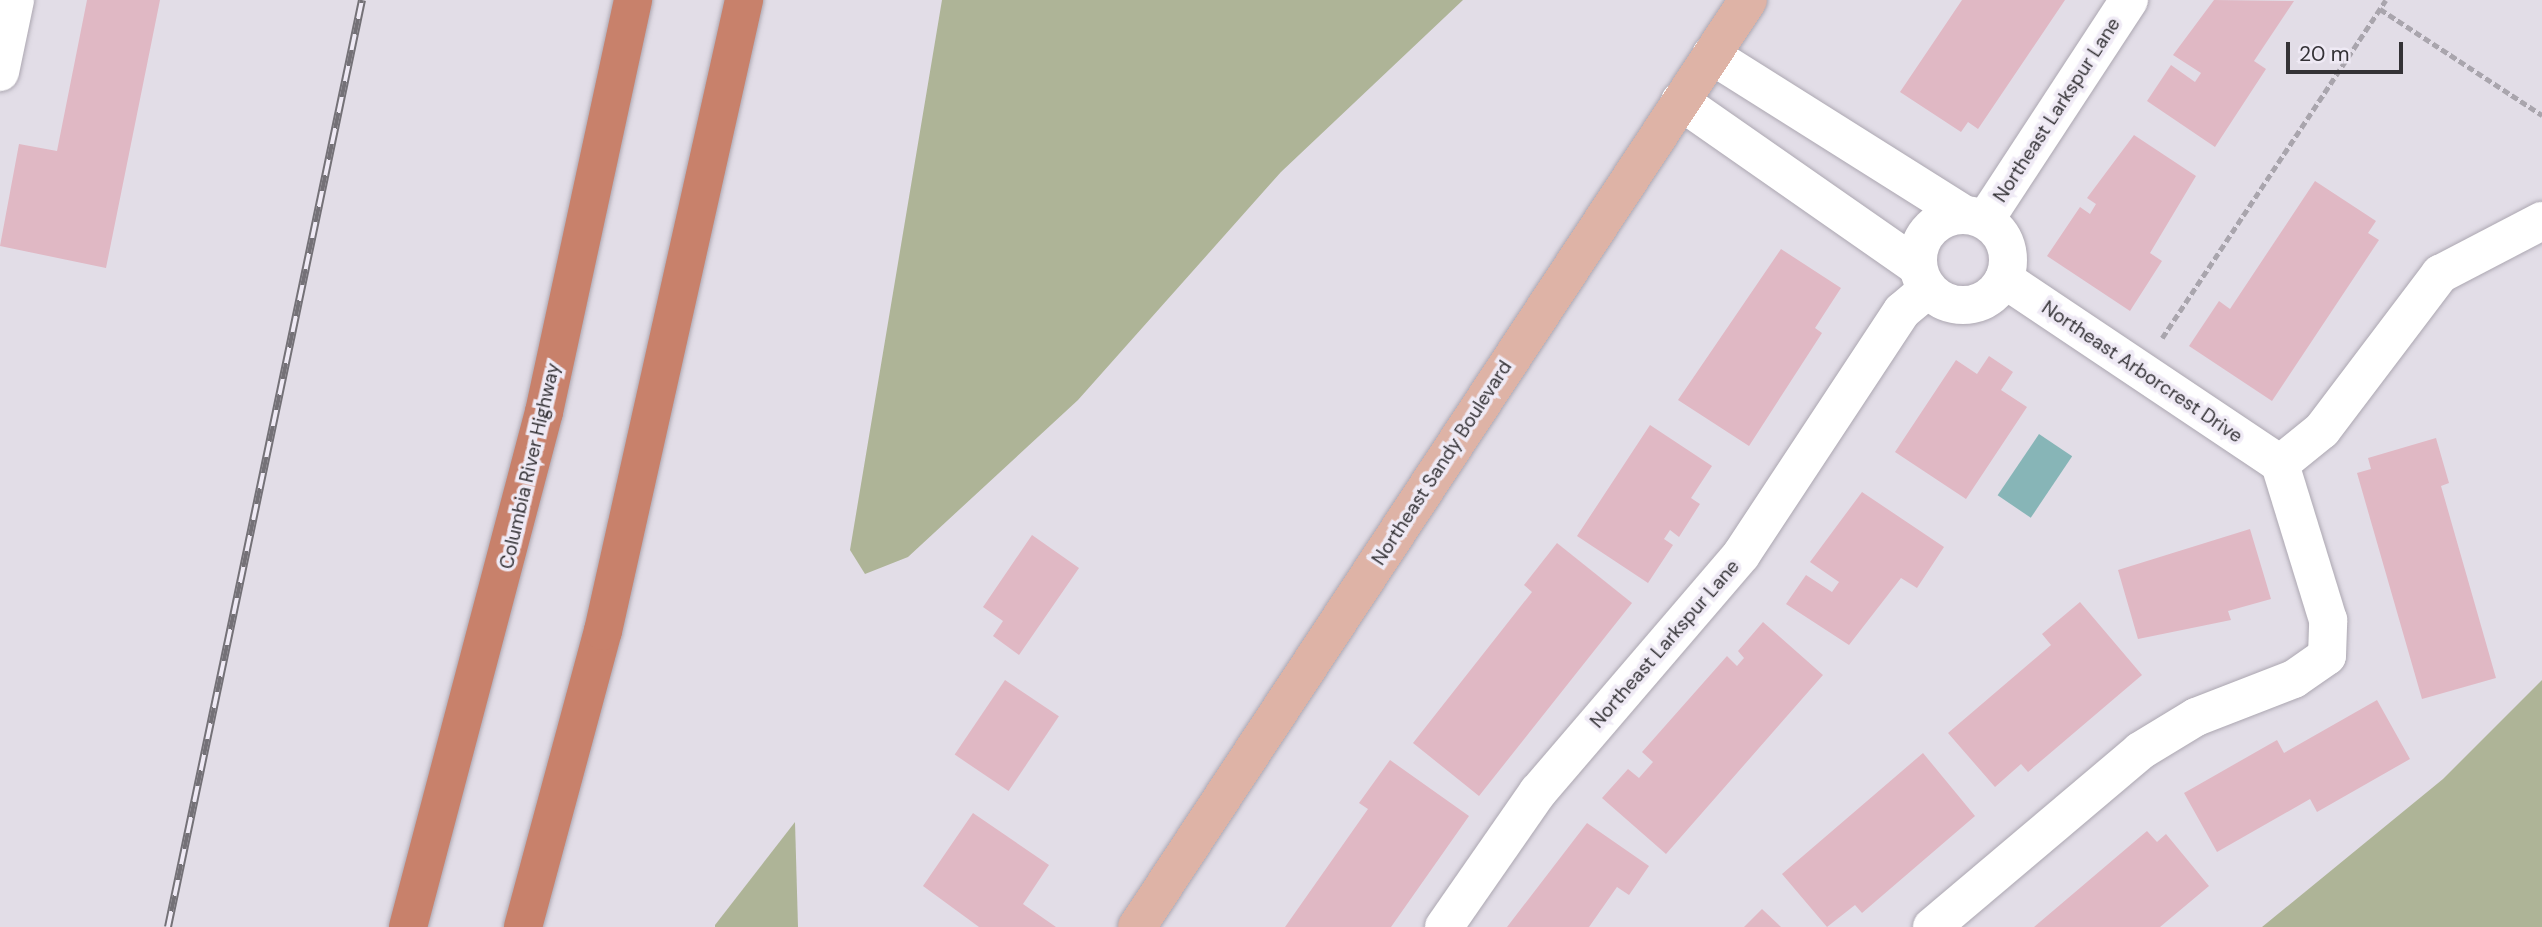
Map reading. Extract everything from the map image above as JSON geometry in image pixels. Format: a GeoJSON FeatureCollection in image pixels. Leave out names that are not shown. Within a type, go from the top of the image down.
{"type":"FeatureCollection","features":[{"type":"Feature","properties":{"kind":"highway","name":"Columbia River Highway"},"geometry":{"type":"LineString","coordinates":[[408,927],[544,412],[633,0]]}},
{"type":"Feature","properties":{"kind":"highway"},"geometry":{"type":"LineString","coordinates":[[523,927],[606,618],[744,0]]}},
{"type":"Feature","properties":{"kind":"main road","name":"Northeast Sandy Boulevard"},"geometry":{"type":"LineString","coordinates":[[1137,927],[1748,0]]}},
{"type":"Feature","properties":{"kind":"street"},"geometry":{"type":"LineString","coordinates":[[0,72],[15,0]]}},
{"type":"Feature","properties":{"kind":"street","name":"Northeast Larkspur Lane"},"geometry":{"type":"LineString","coordinates":[[1974,218],[2129,0]]}},
{"type":"Feature","properties":{"kind":"street"},"geometry":{"type":"LineString","coordinates":[[1680,101],[1818,194],[1843,219],[1923,278],[1946,301],[1968,305],[1995,292],[2004,279],[2003,240],[1974,218],[1884,161],[1849,146],[1711,55]]}},
{"type":"Feature","properties":{"kind":"street"},"geometry":{"type":"LineString","coordinates":[[1818,194],[1849,146]]}},
{"type":"Feature","properties":{"kind":"street"},"geometry":{"type":"LineString","coordinates":[[1923,278],[1921,244],[1934,225],[1974,218]]}},
{"type":"Feature","properties":{"kind":"street"},"geometry":{"type":"LineString","coordinates":[[1932,927],[2140,751],[2196,717],[2294,679],[2327,656],[2328,620],[2280,464],[2322,430],[2440,274],[2542,221]]}},
{"type":"Feature","properties":{"kind":"street","name":"Northeast Larkspur Lane"},"geometry":{"type":"LineString","coordinates":[[1444,927],[1538,792],[1741,555],[1923,278]]}},
{"type":"Feature","properties":{"kind":"street","name":"Northeast Arborcrest Drive"},"geometry":{"type":"LineString","coordinates":[[2004,279],[2280,464]]}},
{"type":"Feature","properties":{"kind":"path"},"geometry":{"type":"LineString","coordinates":[[2140,371],[2386,0]]}},
{"type":"Feature","properties":{"kind":"path"},"geometry":{"type":"LineString","coordinates":[[2380,9],[2542,115]]}},
{"type":"Feature","properties":{"kind":"green space"},"geometry":{"type":"Polygon","coordinates":[[[942,0],[1463,0],[1281,172],[1078,400],[908,557],[865,574],[850,550],[942,0]]]}},
{"type":"Feature","properties":{"kind":"green space"},"geometry":{"type":"Polygon","coordinates":[[[2542,680],[2542,927],[2262,927],[2443,779],[2542,680]]]}},
{"type":"Feature","properties":{"kind":"green space"},"geometry":{"type":"Polygon","coordinates":[[[795,822],[798,927],[715,927],[715,925],[795,822]]]}},
{"type":"Feature","properties":{"kind":"water"},"geometry":{"type":"Polygon","coordinates":[[[2039,434],[2072,456],[2031,518],[1998,495],[2039,434]]]}},
{"type":"Feature","properties":{"kind":"building"},"geometry":{"type":"Polygon","coordinates":[[[87,0],[160,0],[106,268],[0,246],[19,144],[57,151],[87,0]]]}},
{"type":"Feature","properties":{"kind":"building"},"geometry":{"type":"Polygon","coordinates":[[[1962,0],[2065,0],[1978,129],[1968,122],[1961,132],[1900,92],[1962,0]]]}},
{"type":"Feature","properties":{"kind":"building"},"geometry":{"type":"Polygon","coordinates":[[[2214,0],[2294,1],[2254,61],[2266,69],[2215,147],[2147,101],[2171,65],[2195,82],[2201,73],[2173,55],[2214,0]]]}},
{"type":"Feature","properties":{"kind":"building"},"geometry":{"type":"Polygon","coordinates":[[[2134,135],[2196,176],[2150,253],[2162,261],[2130,311],[2047,256],[2080,207],[2090,214],[2096,204],[2087,198],[2134,135]]]}},
{"type":"Feature","properties":{"kind":"building"},"geometry":{"type":"Polygon","coordinates":[[[2315,181],[2376,221],[2368,233],[2379,240],[2272,401],[2189,346],[2219,301],[2230,309],[2315,181]]]}},
{"type":"Feature","properties":{"kind":"building"},"geometry":{"type":"Polygon","coordinates":[[[1781,249],[1841,288],[1815,328],[1822,333],[1749,446],[1678,400],[1781,249]]]}},
{"type":"Feature","properties":{"kind":"building"},"geometry":{"type":"Polygon","coordinates":[[[1989,356],[2013,372],[2001,390],[2027,407],[1966,499],[1895,452],[1956,360],[1977,374],[1989,356]]]}},
{"type":"Feature","properties":{"kind":"building"},"geometry":{"type":"Polygon","coordinates":[[[1650,425],[1712,466],[1691,498],[1700,504],[1679,537],[1670,530],[1664,539],[1673,545],[1648,583],[1577,536],[1650,425]]]}},
{"type":"Feature","properties":{"kind":"building"},"geometry":{"type":"Polygon","coordinates":[[[2436,438],[2449,483],[2441,486],[2496,678],[2422,699],[2357,473],[2371,469],[2368,458],[2436,438]]]}},
{"type":"Feature","properties":{"kind":"building"},"geometry":{"type":"Polygon","coordinates":[[[1862,492],[1944,547],[1917,588],[1901,578],[1849,645],[1786,604],[1806,575],[1832,592],[1839,582],[1810,562],[1862,492]]]}},
{"type":"Feature","properties":{"kind":"building"},"geometry":{"type":"Polygon","coordinates":[[[2250,529],[2271,599],[2228,611],[2231,620],[2138,639],[2118,570],[2250,529]]]}},
{"type":"Feature","properties":{"kind":"building"},"geometry":{"type":"Polygon","coordinates":[[[1032,535],[1079,568],[1019,655],[993,636],[1003,621],[983,607],[1032,535]]]}},
{"type":"Feature","properties":{"kind":"building"},"geometry":{"type":"Polygon","coordinates":[[[1557,543],[1632,603],[1479,796],[1413,743],[1532,592],[1524,585],[1557,543]]]}},
{"type":"Feature","properties":{"kind":"building"},"geometry":{"type":"Polygon","coordinates":[[[2080,602],[2142,675],[2028,772],[2021,764],[1995,787],[1948,733],[2051,645],[2042,634],[2080,602]]]}},
{"type":"Feature","properties":{"kind":"building"},"geometry":{"type":"Polygon","coordinates":[[[1763,622],[1823,675],[1666,854],[1602,798],[1628,769],[1639,778],[1653,762],[1642,752],[1727,656],[1737,666],[1744,658],[1738,651],[1763,622]]]}},
{"type":"Feature","properties":{"kind":"building"},"geometry":{"type":"Polygon","coordinates":[[[1005,680],[1059,716],[1009,791],[955,755],[1005,680]]]}},
{"type":"Feature","properties":{"kind":"building"},"geometry":{"type":"Polygon","coordinates":[[[2377,700],[2410,759],[2317,812],[2310,799],[2217,852],[2184,793],[2277,740],[2284,753],[2377,700]]]}},
{"type":"Feature","properties":{"kind":"building"},"geometry":{"type":"Polygon","coordinates":[[[1923,753],[1975,816],[1862,913],[1855,905],[1827,927],[1782,874],[1923,753]]]}},
{"type":"Feature","properties":{"kind":"building"},"geometry":{"type":"Polygon","coordinates":[[[1390,760],[1469,816],[1391,927],[1285,927],[1368,809],[1359,803],[1390,760]]]}},
{"type":"Feature","properties":{"kind":"building"},"geometry":{"type":"Polygon","coordinates":[[[973,813],[1049,865],[1023,904],[1056,927],[979,927],[923,886],[973,813]]]}},
{"type":"Feature","properties":{"kind":"building"},"geometry":{"type":"Polygon","coordinates":[[[1587,823],[1649,866],[1629,895],[1617,887],[1589,927],[1507,927],[1587,823]]]}},
{"type":"Feature","properties":{"kind":"building"},"geometry":{"type":"Polygon","coordinates":[[[2147,831],[2157,842],[2166,834],[2209,886],[2160,927],[2034,927],[2147,831]]]}},
{"type":"Feature","properties":{"kind":"building"},"geometry":{"type":"Polygon","coordinates":[[[1762,909],[1781,927],[1744,927],[1762,909]]]}},
{"type":"Feature","properties":{"kind":"railway"},"geometry":{"type":"LineString","coordinates":[[168,927],[362,0]]}}]}
